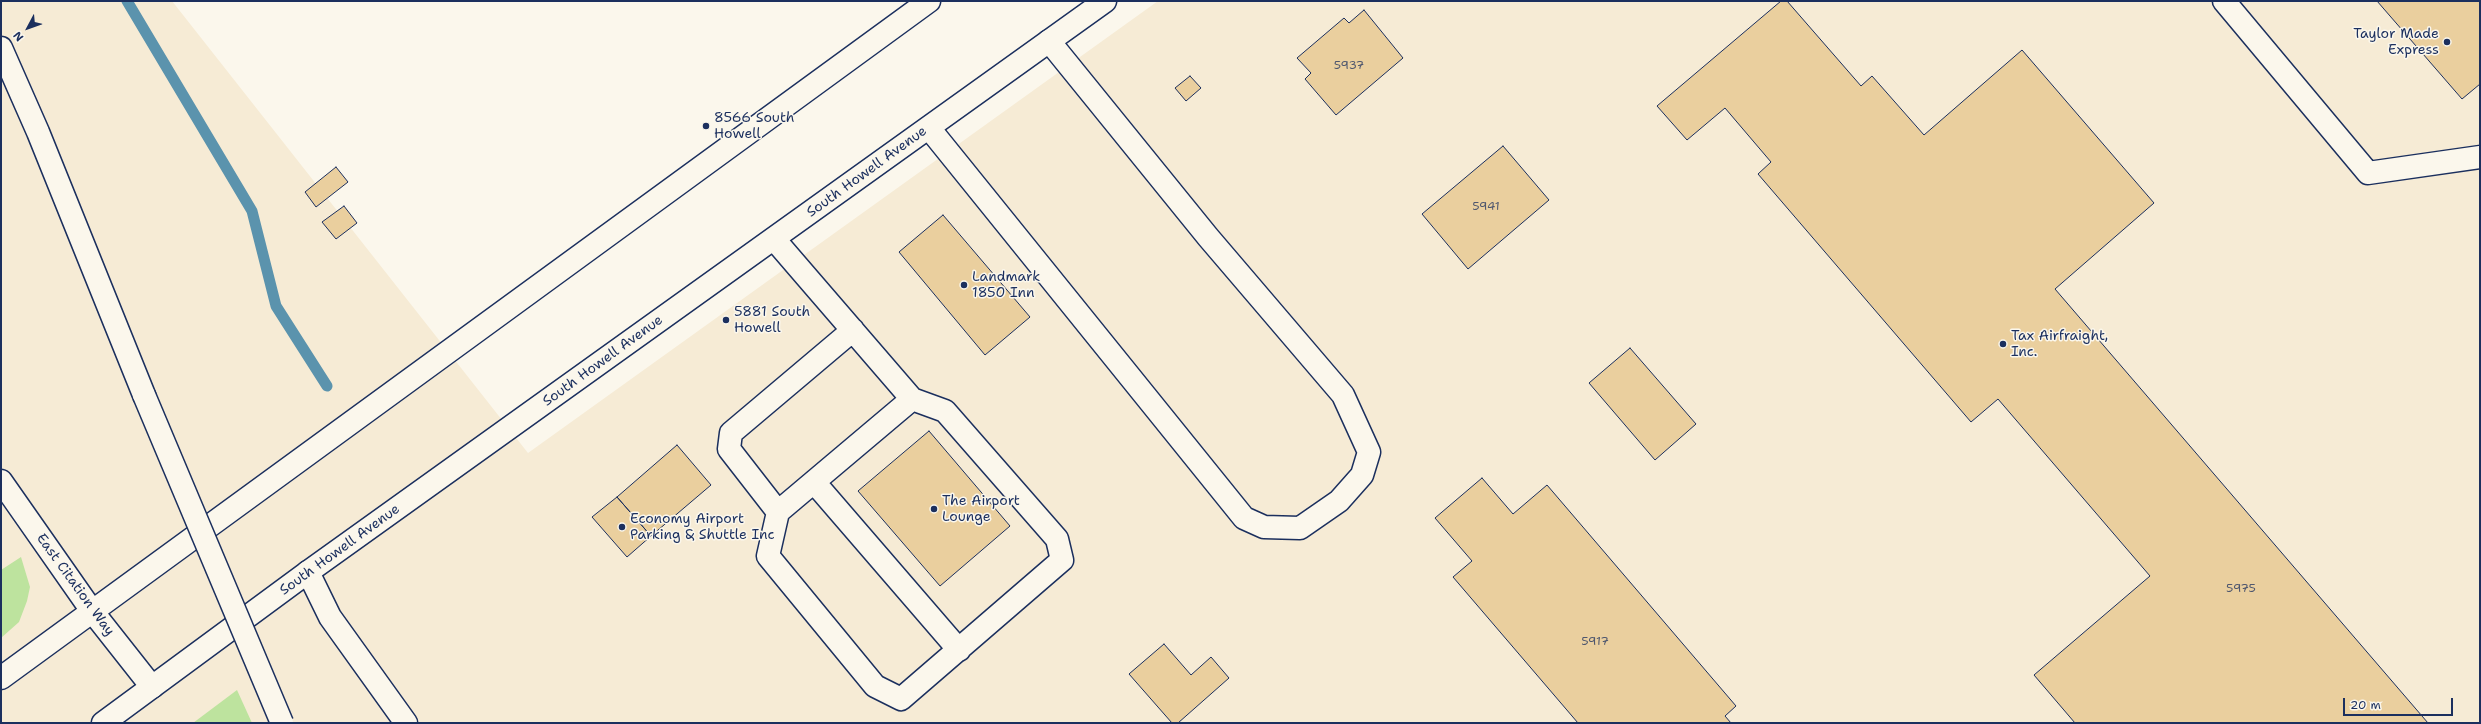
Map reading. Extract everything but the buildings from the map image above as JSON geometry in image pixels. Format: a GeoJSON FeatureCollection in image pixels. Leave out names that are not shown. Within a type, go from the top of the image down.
{"type":"FeatureCollection","features":[{"type":"Feature","properties":{"kind":"main road"},"geometry":{"type":"LineString","coordinates":[[1,678],[929,1]]}},
{"type":"Feature","properties":{"kind":"main road","name":"South Howell Avenue"},"geometry":{"type":"LineString","coordinates":[[103,723],[308,572],[1105,1]]}},
{"type":"Feature","properties":{"kind":"main road"},"geometry":{"type":"LineString","coordinates":[[2224,1],[2368,173],[2480,157]]}},
{"type":"Feature","properties":{"kind":"main road"},"geometry":{"type":"LineString","coordinates":[[929,128],[1244,518],[1264,527],[1300,528],[1339,500],[1362,475],[1369,452],[1343,395],[1208,237],[1049,41]]}},
{"type":"Feature","properties":{"kind":"main road"},"geometry":{"type":"LineString","coordinates":[[1,48],[38,132],[144,395],[282,723]]}},
{"type":"Feature","properties":{"kind":"main road"},"geometry":{"type":"LineString","coordinates":[[774,238],[912,399],[945,411],[1057,539],[1062,560],[901,699],[875,686],[768,556],[778,512],[912,399]]}},
{"type":"Feature","properties":{"kind":"main road"},"geometry":{"type":"LineString","coordinates":[[778,512],[729,449],[731,433],[852,330]]}},
{"type":"Feature","properties":{"kind":"main road","name":"East Citation Way"},"geometry":{"type":"LineString","coordinates":[[1,481],[92,611],[152,687]]}},
{"type":"Feature","properties":{"kind":"main road"},"geometry":{"type":"LineString","coordinates":[[814,482],[959,650]]}},
{"type":"Feature","properties":{"kind":"main road"},"geometry":{"type":"LineString","coordinates":[[308,572],[330,617],[406,723]]}},
{"type":"Feature","properties":{"kind":"shaded area"},"geometry":{"type":"Polygon","coordinates":[[[1,1],[172,1],[528,453],[1158,1],[2480,1],[2480,723],[1,723],[1,1]]]}},
{"type":"Feature","properties":{"kind":"green space"},"geometry":{"type":"Polygon","coordinates":[[[21,557],[30,587],[27,601],[19,622],[1,638],[1,570],[21,557]]]}},
{"type":"Feature","properties":{"kind":"green space"},"geometry":{"type":"Polygon","coordinates":[[[237,690],[252,723],[193,723],[237,690]]]}},
{"type":"Feature","properties":{"kind":"waterway"},"geometry":{"type":"LineString","coordinates":[[127,1],[252,211],[276,306],[327,386]]}},
{"type":"Feature","properties":{"kind":"place","name":"Taylor Made Express"},"geometry":{"type":"Point","coordinates":[2447,42]}},
{"type":"Feature","properties":{"kind":"place","name":"8566 South Howell"},"geometry":{"type":"Point","coordinates":[706,126]}},
{"type":"Feature","properties":{"kind":"place","name":"Landmark 1850 Inn"},"geometry":{"type":"Point","coordinates":[964,285]}},
{"type":"Feature","properties":{"kind":"place","name":"5881 South Howell"},"geometry":{"type":"Point","coordinates":[726,320]}},
{"type":"Feature","properties":{"kind":"place","name":"Tax Airfraight, Inc."},"geometry":{"type":"Point","coordinates":[2003,344]}},
{"type":"Feature","properties":{"kind":"place","name":"The Airport Lounge"},"geometry":{"type":"Point","coordinates":[934,509]}},
{"type":"Feature","properties":{"kind":"place","name":"Economy Airport Parking & Shuttle Inc"},"geometry":{"type":"Point","coordinates":[622,527]}}]}
